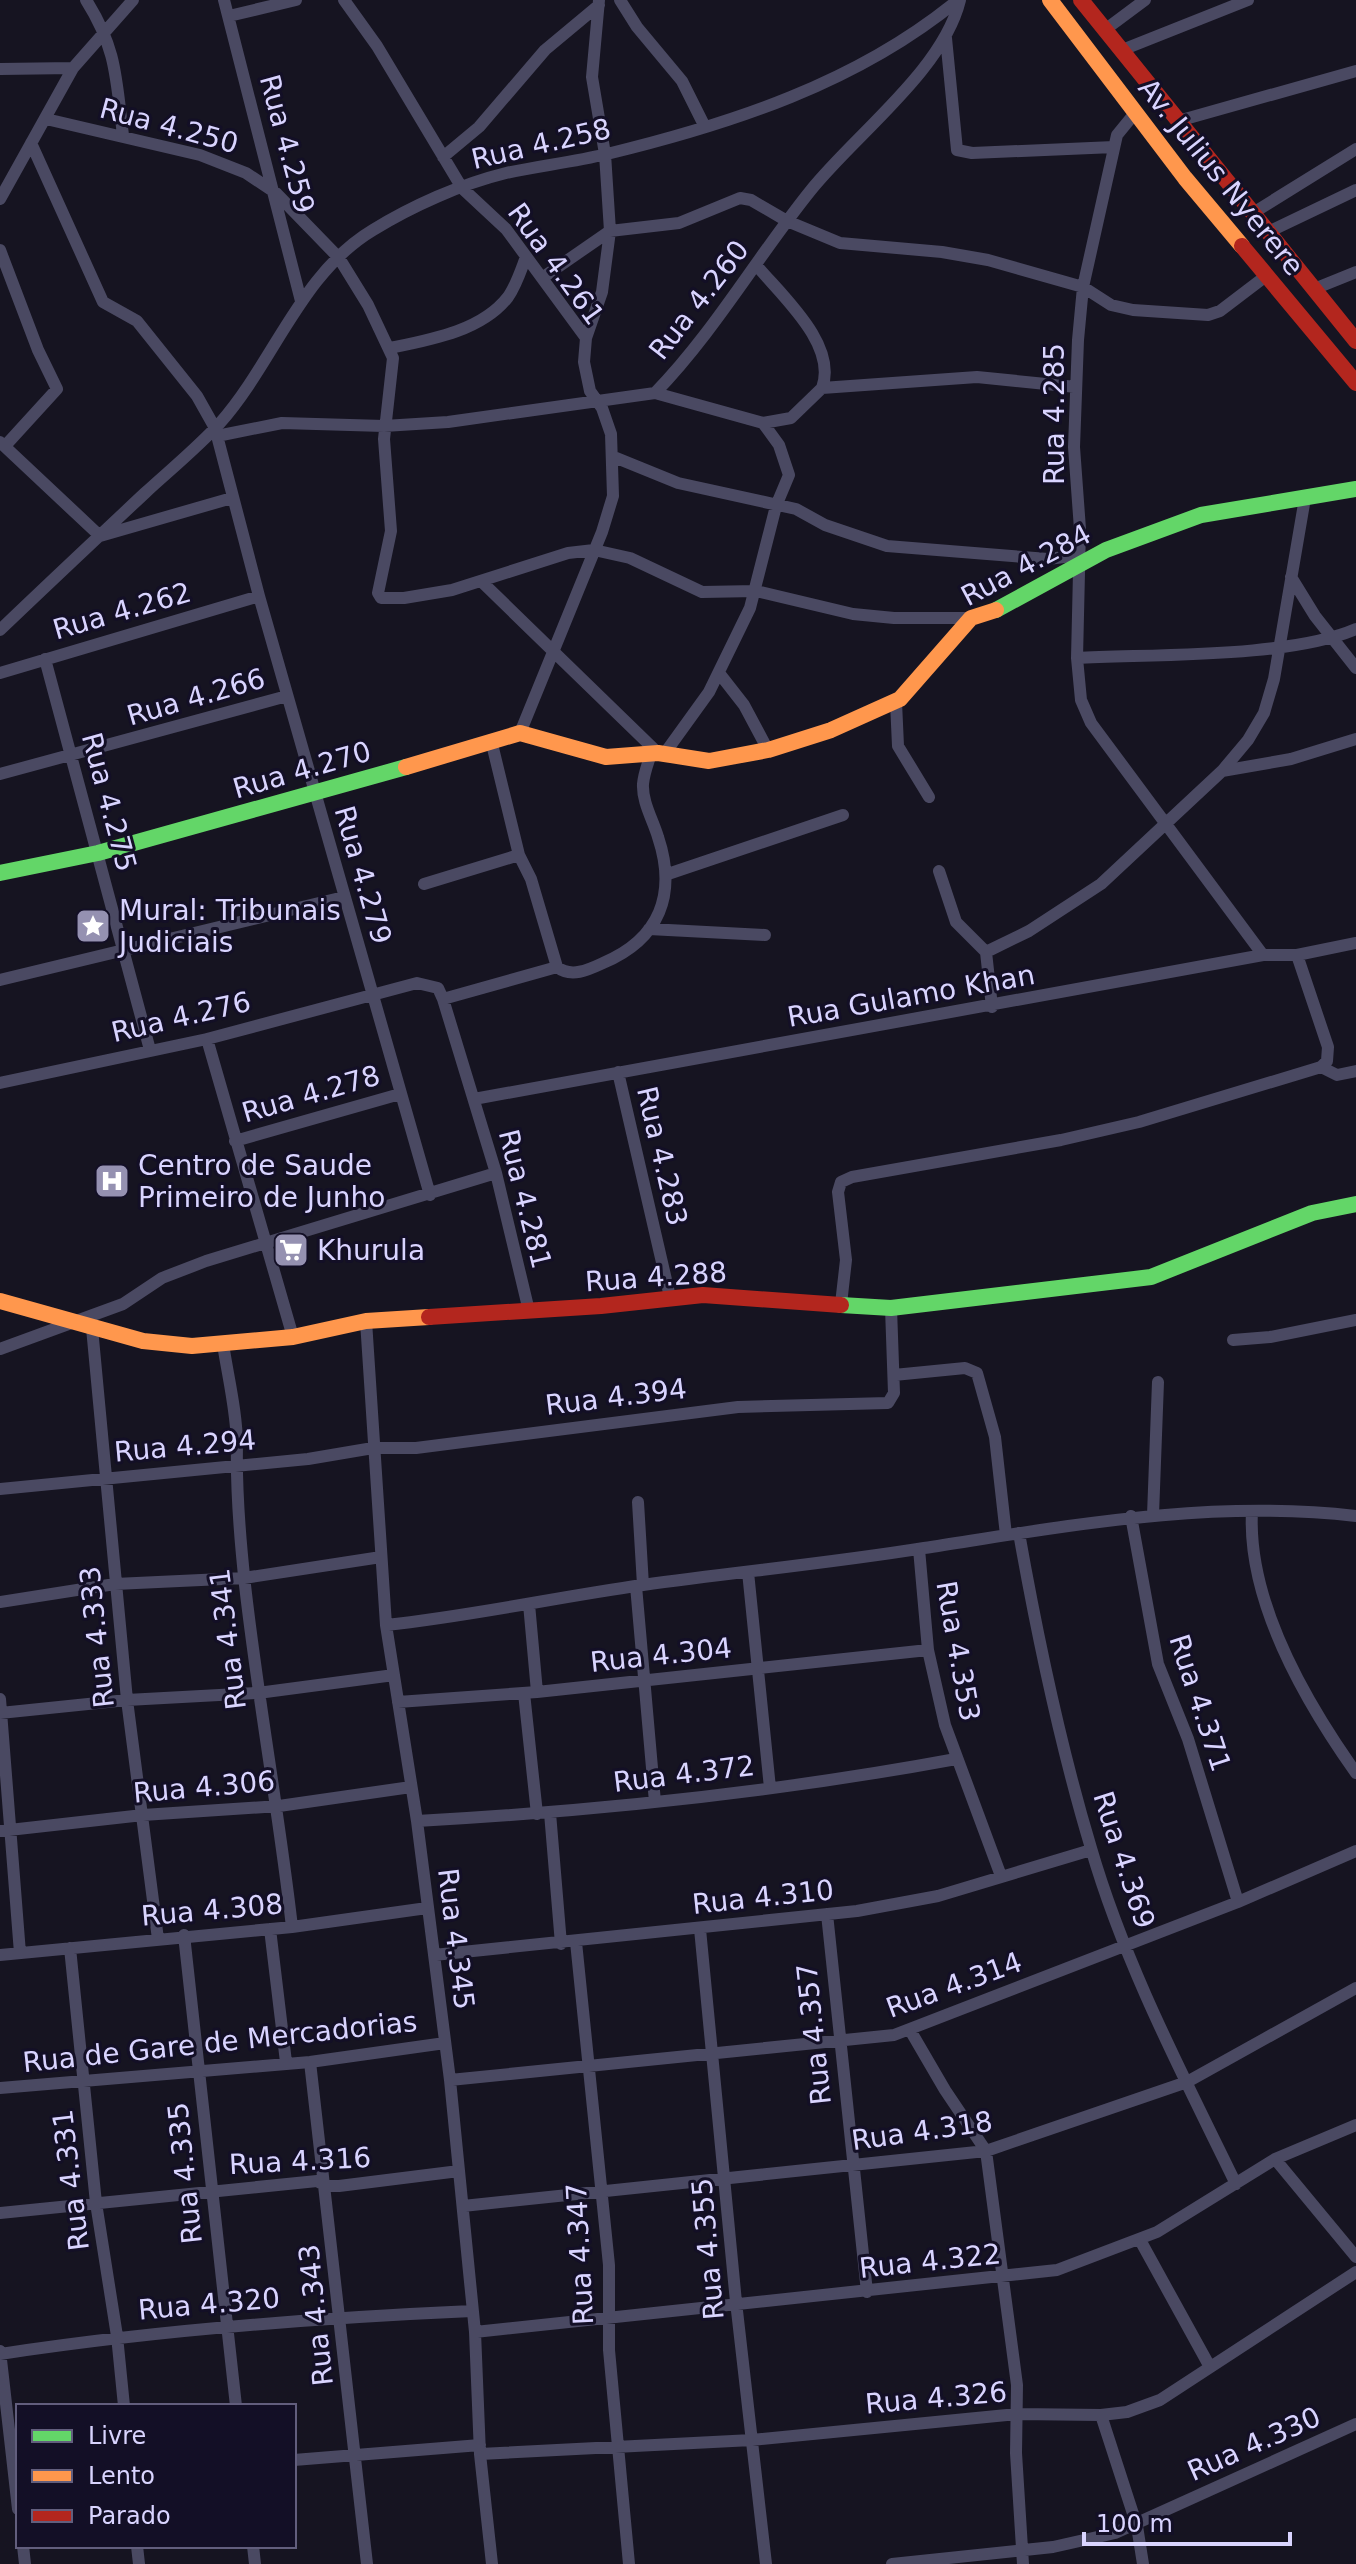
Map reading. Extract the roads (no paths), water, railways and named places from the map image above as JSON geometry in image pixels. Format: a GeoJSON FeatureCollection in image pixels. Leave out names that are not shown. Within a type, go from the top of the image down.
{"type":"FeatureCollection","features":[{"type":"Feature","properties":{"kind":"street"},"geometry":{"type":"LineString","coordinates":[[86,0],[106,31],[123,135]]}},
{"type":"Feature","properties":{"kind":"street"},"geometry":{"type":"LineString","coordinates":[[0,199],[73,68],[133,0]]}},
{"type":"Feature","properties":{"kind":"street","name":"Rua 4.259"},"geometry":{"type":"LineString","coordinates":[[224,0],[276,193],[301,301]]}},
{"type":"Feature","properties":{"kind":"street"},"geometry":{"type":"LineString","coordinates":[[229,16],[296,0]]}},
{"type":"Feature","properties":{"kind":"street","name":"Rua 4.261"},"geometry":{"type":"LineString","coordinates":[[344,0],[377,46],[462,188],[506,229],[586,338],[586,371],[590,391],[608,420],[614,457],[613,496],[522,728]]}},
{"type":"Feature","properties":{"kind":"street"},"geometry":{"type":"LineString","coordinates":[[620,0],[637,27],[682,81],[705,127]]}},
{"type":"Feature","properties":{"kind":"street","name":"Rua 4.258"},"geometry":{"type":"LineString","coordinates":[[0,630],[216,432],[260,369],[301,301],[339,258],[374,229],[462,188],[502,174],[605,154],[705,127],[841,76],[959,0]]}},
{"type":"Feature","properties":{"kind":"street","name":"Rua 4.260"},"geometry":{"type":"LineString","coordinates":[[216,432],[282,423],[384,426],[538,412],[655,393],[700,342],[787,221],[946,38],[959,0]]}},
{"type":"Feature","properties":{"kind":"street","name":"Av. Julius Nyerere"},"geometry":{"type":"LineString","coordinates":[[1050,0],[1135,113],[1356,383]]}},
{"type":"Feature","properties":{"kind":"street","name":"Av. Julius Nyerere"},"geometry":{"type":"LineString","coordinates":[[1081,0],[1356,341]]}},
{"type":"Feature","properties":{"kind":"street"},"geometry":{"type":"LineString","coordinates":[[1106,29],[1145,0]]}},
{"type":"Feature","properties":{"kind":"street"},"geometry":{"type":"LineString","coordinates":[[1122,50],[1248,0]]}},
{"type":"Feature","properties":{"kind":"street"},"geometry":{"type":"LineString","coordinates":[[443,157],[479,127],[545,50],[599,2]]}},
{"type":"Feature","properties":{"kind":"street"},"geometry":{"type":"LineString","coordinates":[[586,338],[602,292],[610,231],[605,154],[592,77],[599,2]]}},
{"type":"Feature","properties":{"kind":"street"},"geometry":{"type":"LineString","coordinates":[[946,38],[955,144],[961,153],[1114,147]]}},
{"type":"Feature","properties":{"kind":"street"},"geometry":{"type":"LineString","coordinates":[[0,69],[73,68]]}},
{"type":"Feature","properties":{"kind":"street"},"geometry":{"type":"LineString","coordinates":[[1178,121],[1356,71]]}},
{"type":"Feature","properties":{"kind":"street","name":"Rua 4.285"},"geometry":{"type":"LineString","coordinates":[[1135,113],[1120,129],[1114,147],[1083,287],[1074,447],[1080,560],[1077,658],[1085,713],[1263,955]]}},
{"type":"Feature","properties":{"kind":"street","name":"Rua 4.250"},"geometry":{"type":"LineString","coordinates":[[46,119],[123,135],[224,162],[276,193],[339,258]]}},
{"type":"Feature","properties":{"kind":"street","name":"Rua 4.279"},"geometry":{"type":"LineString","coordinates":[[31,143],[103,302],[137,321],[197,396],[216,432],[287,696],[430,1195]]}},
{"type":"Feature","properties":{"kind":"street"},"geometry":{"type":"LineString","coordinates":[[1253,213],[1356,149]]}},
{"type":"Feature","properties":{"kind":"street"},"geometry":{"type":"LineString","coordinates":[[1268,232],[1356,190]]}},
{"type":"Feature","properties":{"kind":"street"},"geometry":{"type":"LineString","coordinates":[[542,278],[610,231],[679,223],[740,198],[751,200],[787,221],[854,246],[942,252],[1036,271],[1083,287],[1111,305],[1168,314],[1208,315],[1220,311],[1266,276]]}},
{"type":"Feature","properties":{"kind":"street"},"geometry":{"type":"LineString","coordinates":[[0,250],[38,350],[57,389],[2,444],[100,536],[232,498]]}},
{"type":"Feature","properties":{"kind":"street"},"geometry":{"type":"LineString","coordinates":[[390,348],[440,337],[487,315],[507,298],[526,257]]}},
{"type":"Feature","properties":{"kind":"street"},"geometry":{"type":"LineString","coordinates":[[339,258],[390,348],[392,381],[384,426],[391,531],[379,596],[404,598],[482,582],[568,553],[594,550],[630,558],[702,592],[756,591],[853,614],[923,620],[971,618]]}},
{"type":"Feature","properties":{"kind":"street"},"geometry":{"type":"LineString","coordinates":[[655,393],[763,423],[791,418],[822,388],[826,372],[816,342],[757,266]]}},
{"type":"Feature","properties":{"kind":"street"},"geometry":{"type":"LineString","coordinates":[[1314,289],[1356,272]]}},
{"type":"Feature","properties":{"kind":"street"},"geometry":{"type":"LineString","coordinates":[[822,388],[977,377],[1076,387]]}},
{"type":"Feature","properties":{"kind":"street"},"geometry":{"type":"LineString","coordinates":[[443,999],[557,967],[568,973],[589,970],[631,946],[660,913],[668,874],[644,793],[658,753],[719,673],[756,591],[776,506],[787,484],[789,467],[763,423]]}},
{"type":"Feature","properties":{"kind":"street"},"geometry":{"type":"LineString","coordinates":[[614,457],[678,483],[796,509],[825,525],[887,546],[1080,560]]}},
{"type":"Feature","properties":{"kind":"street","name":"Rua 4.284"},"geometry":{"type":"LineString","coordinates":[[522,728],[606,757],[658,753],[709,761],[734,759],[768,750],[831,730],[896,702],[922,678],[971,618],[1009,605],[1080,560],[1201,515],[1356,489]]}},
{"type":"Feature","properties":{"kind":"street"},"geometry":{"type":"LineString","coordinates":[[986,952],[1029,931],[1101,884],[1222,771],[1248,740],[1264,713],[1305,498]]}},
{"type":"Feature","properties":{"kind":"street"},"geometry":{"type":"LineString","coordinates":[[1291,577],[1330,638],[1356,668]]}},
{"type":"Feature","properties":{"kind":"street"},"geometry":{"type":"LineString","coordinates":[[482,582],[658,753]]}},
{"type":"Feature","properties":{"kind":"street","name":"Rua 4.262"},"geometry":{"type":"LineString","coordinates":[[0,673],[259,596]]}},
{"type":"Feature","properties":{"kind":"street"},"geometry":{"type":"LineString","coordinates":[[1077,658],[1279,646],[1330,638],[1356,629]]}},
{"type":"Feature","properties":{"kind":"street","name":"Rua 4.275"},"geometry":{"type":"LineString","coordinates":[[45,659],[150,1050]]}},
{"type":"Feature","properties":{"kind":"street"},"geometry":{"type":"LineString","coordinates":[[719,673],[744,705],[768,750]]}},
{"type":"Feature","properties":{"kind":"street","name":"Rua 4.266"},"geometry":{"type":"LineString","coordinates":[[0,774],[72,757],[287,696]]}},
{"type":"Feature","properties":{"kind":"street"},"geometry":{"type":"LineString","coordinates":[[896,702],[898,746],[929,797]]}},
{"type":"Feature","properties":{"kind":"street","name":"Rua 4.270"},"geometry":{"type":"LineString","coordinates":[[0,873],[98,853],[315,794],[522,728]]}},
{"type":"Feature","properties":{"kind":"street"},"geometry":{"type":"LineString","coordinates":[[1222,771],[1291,759],[1356,739]]}},
{"type":"Feature","properties":{"kind":"street"},"geometry":{"type":"LineString","coordinates":[[491,740],[519,855],[531,879],[557,967]]}},
{"type":"Feature","properties":{"kind":"street"},"geometry":{"type":"LineString","coordinates":[[668,874],[843,815]]}},
{"type":"Feature","properties":{"kind":"street"},"geometry":{"type":"LineString","coordinates":[[424,884],[519,855]]}},
{"type":"Feature","properties":{"kind":"street"},"geometry":{"type":"LineString","coordinates":[[939,871],[956,922],[986,952],[992,1007]]}},
{"type":"Feature","properties":{"kind":"street"},"geometry":{"type":"LineString","coordinates":[[0,980],[344,897]]}},
{"type":"Feature","properties":{"kind":"street"},"geometry":{"type":"LineString","coordinates":[[649,929],[765,935]]}},
{"type":"Feature","properties":{"kind":"street","name":"Rua Gulamo Khan"},"geometry":{"type":"LineString","coordinates":[[474,1099],[992,1007],[1263,955],[1297,955],[1356,943]]}},
{"type":"Feature","properties":{"kind":"street"},"geometry":{"type":"LineString","coordinates":[[841,1304],[846,1260],[838,1192],[841,1182],[852,1177],[1061,1140],[1139,1122],[1321,1067],[1327,1061],[1328,1047],[1297,955]]}},
{"type":"Feature","properties":{"kind":"street","name":"Rua 4.276"},"geometry":{"type":"LineString","coordinates":[[0,1083],[207,1039],[372,994],[429,983],[438,988],[443,999]]}},
{"type":"Feature","properties":{"kind":"street","name":"Rua 4.281"},"geometry":{"type":"LineString","coordinates":[[443,999],[496,1173],[529,1311]]}},
{"type":"Feature","properties":{"kind":"street"},"geometry":{"type":"LineString","coordinates":[[207,1039],[293,1337]]}},
{"type":"Feature","properties":{"kind":"street"},"geometry":{"type":"LineString","coordinates":[[1321,1067],[1337,1075],[1356,1071]]}},
{"type":"Feature","properties":{"kind":"street","name":"Rua 4.283"},"geometry":{"type":"LineString","coordinates":[[618,1072],[670,1297]]}},
{"type":"Feature","properties":{"kind":"street","name":"Rua 4.278"},"geometry":{"type":"LineString","coordinates":[[235,1141],[400,1094]]}},
{"type":"Feature","properties":{"kind":"street"},"geometry":{"type":"LineString","coordinates":[[0,1349],[123,1304],[162,1278],[266,1242],[496,1173]]}},
{"type":"Feature","properties":{"kind":"street","name":"Rua 4.288"},"geometry":{"type":"LineString","coordinates":[[0,1301],[143,1341],[192,1346],[293,1337],[366,1321],[529,1311],[703,1295],[891,1308],[1151,1277],[1312,1213],[1356,1204]]}},
{"type":"Feature","properties":{"kind":"street"},"geometry":{"type":"LineString","coordinates":[[891,1308],[894,1375]]}},
{"type":"Feature","properties":{"kind":"street"},"geometry":{"type":"LineString","coordinates":[[1233,1340],[1270,1337],[1356,1320]]}},
{"type":"Feature","properties":{"kind":"street","name":"Rua 4.345"},"geometry":{"type":"LineString","coordinates":[[366,1321],[386,1625],[417,1821],[450,2080],[475,2332],[480,2450],[492,2564]]}},
{"type":"Feature","properties":{"kind":"street","name":"Rua 4.333"},"geometry":{"type":"LineString","coordinates":[[92,1328],[127,1700],[158,1939]]}},
{"type":"Feature","properties":{"kind":"street","name":"Rua 4.341"},"geometry":{"type":"LineString","coordinates":[[223,1344],[235,1424],[234,1466],[244,1578],[268,1767],[279,1806],[292,1927]]}},
{"type":"Feature","properties":{"kind":"street","name":"Rua 4.369"},"geometry":{"type":"LineString","coordinates":[[894,1375],[965,1368],[977,1373],[995,1437],[1012,1534],[1044,1674],[1091,1850],[1174,2061],[1236,2184]]}},
{"type":"Feature","properties":{"kind":"street","name":"Rua 4.394"},"geometry":{"type":"LineString","coordinates":[[373,1448],[416,1448],[738,1407],[865,1405],[892,1400],[894,1375]]}},
{"type":"Feature","properties":{"kind":"street"},"geometry":{"type":"LineString","coordinates":[[1153,1515],[1158,1382]]}},
{"type":"Feature","properties":{"kind":"street","name":"Rua 4.294"},"geometry":{"type":"LineString","coordinates":[[0,1489],[308,1459],[373,1448]]}},
{"type":"Feature","properties":{"kind":"street"},"geometry":{"type":"LineString","coordinates":[[638,1502],[644,1681],[655,1802]]}},
{"type":"Feature","properties":{"kind":"street"},"geometry":{"type":"LineString","coordinates":[[1252,1511],[1255,1557],[1278,1636],[1308,1698],[1356,1773]]}},
{"type":"Feature","properties":{"kind":"street"},"geometry":{"type":"LineString","coordinates":[[386,1625],[1131,1516],[1252,1511],[1355,1519]]}},
{"type":"Feature","properties":{"kind":"street","name":"Rua 4.371"},"geometry":{"type":"LineString","coordinates":[[1131,1516],[1158,1664],[1188,1739],[1238,1902]]}},
{"type":"Feature","properties":{"kind":"street","name":"Rua 4.353"},"geometry":{"type":"LineString","coordinates":[[919,1549],[928,1650],[956,1759],[1001,1876]]}},
{"type":"Feature","properties":{"kind":"street"},"geometry":{"type":"LineString","coordinates":[[0,1602],[115,1584],[244,1578],[381,1557]]}},
{"type":"Feature","properties":{"kind":"street"},"geometry":{"type":"LineString","coordinates":[[748,1572],[770,1788]]}},
{"type":"Feature","properties":{"kind":"street"},"geometry":{"type":"LineString","coordinates":[[529,1604],[531,1692],[561,1944]]}},
{"type":"Feature","properties":{"kind":"street","name":"Rua 4.304"},"geometry":{"type":"LineString","coordinates":[[398,1702],[644,1681],[928,1650]]}},
{"type":"Feature","properties":{"kind":"street"},"geometry":{"type":"LineString","coordinates":[[1,1713],[127,1700],[258,1693],[394,1675]]}},
{"type":"Feature","properties":{"kind":"street"},"geometry":{"type":"LineString","coordinates":[[0,1699],[5,1830],[20,1953]]}},
{"type":"Feature","properties":{"kind":"street","name":"Rua 4.372"},"geometry":{"type":"LineString","coordinates":[[417,1821],[544,1814],[655,1802],[770,1788],[956,1759]]}},
{"type":"Feature","properties":{"kind":"street","name":"Rua 4.306"},"geometry":{"type":"LineString","coordinates":[[5,1830],[143,1815],[279,1806],[411,1787]]}},
{"type":"Feature","properties":{"kind":"street","name":"Rua 4.310"},"geometry":{"type":"LineString","coordinates":[[434,1955],[827,1914],[938,1896],[1091,1850]]}},
{"type":"Feature","properties":{"kind":"street","name":"Rua 4.314"},"geometry":{"type":"LineString","coordinates":[[450,2080],[838,2041],[910,2030],[1238,1902],[1356,1851]]}},
{"type":"Feature","properties":{"kind":"street","name":"Rua 4.308"},"geometry":{"type":"LineString","coordinates":[[0,1955],[292,1927],[427,1908]]}},
{"type":"Feature","properties":{"kind":"street","name":"Rua 4.357"},"geometry":{"type":"LineString","coordinates":[[827,1914],[851,2166],[867,2292]]}},
{"type":"Feature","properties":{"kind":"street"},"geometry":{"type":"LineString","coordinates":[[270,1929],[286,2062]]}},
{"type":"Feature","properties":{"kind":"street","name":"Rua 4.355"},"geometry":{"type":"LineString","coordinates":[[700,1929],[736,2302],[766,2564]]}},
{"type":"Feature","properties":{"kind":"street","name":"Rua 4.335"},"geometry":{"type":"LineString","coordinates":[[184,1935],[236,2404]]}},
{"type":"Feature","properties":{"kind":"street","name":"Rua 4.347"},"geometry":{"type":"LineString","coordinates":[[576,1942],[609,2265],[607,2317],[629,2564]]}},
{"type":"Feature","properties":{"kind":"street","name":"Rua 4.331"},"geometry":{"type":"LineString","coordinates":[[70,1948],[96,2203],[117,2336],[124,2404]]}},
{"type":"Feature","properties":{"kind":"street","name":"Rua 4.318"},"geometry":{"type":"LineString","coordinates":[[463,2206],[986,2151],[1187,2082],[1356,1988]]}},
{"type":"Feature","properties":{"kind":"street"},"geometry":{"type":"LineString","coordinates":[[910,2030],[986,2151],[1004,2277],[1017,2414],[1023,2557]]}},
{"type":"Feature","properties":{"kind":"street","name":"Rua de Gare de Mercadorias"},"geometry":{"type":"LineString","coordinates":[[0,2088],[310,2062],[445,2043]]}},
{"type":"Feature","properties":{"kind":"street","name":"Rua 4.343"},"geometry":{"type":"LineString","coordinates":[[310,2062],[367,2564]]}},
{"type":"Feature","properties":{"kind":"street","name":"Rua 4.322"},"geometry":{"type":"LineString","coordinates":[[475,2332],[1057,2270],[1140,2240],[1275,2159],[1356,2125]]}},
{"type":"Feature","properties":{"kind":"street"},"geometry":{"type":"LineString","coordinates":[[1275,2159],[1356,2257]]}},
{"type":"Feature","properties":{"kind":"street","name":"Rua 4.316"},"geometry":{"type":"LineString","coordinates":[[0,2213],[317,2181],[326,2186],[459,2171]]}},
{"type":"Feature","properties":{"kind":"street"},"geometry":{"type":"LineString","coordinates":[[1140,2240],[1210,2367]]}},
{"type":"Feature","properties":{"kind":"street","name":"Rua 4.326"},"geometry":{"type":"LineString","coordinates":[[296,2460],[480,2450],[620,2449],[752,2440],[1017,2414],[1101,2415],[1147,2406],[1356,2272]]}},
{"type":"Feature","properties":{"kind":"street","name":"Rua 4.320"},"geometry":{"type":"LineString","coordinates":[[0,2353],[117,2336],[225,2325],[472,2311]]}},
{"type":"Feature","properties":{"kind":"street"},"geometry":{"type":"LineString","coordinates":[[0,2353],[16,2484]]}},
{"type":"Feature","properties":{"kind":"street"},"geometry":{"type":"LineString","coordinates":[[1101,2415],[1137,2526],[1143,2564]]}},
{"type":"Feature","properties":{"kind":"street","name":"Rua 4.330"},"geometry":{"type":"LineString","coordinates":[[894,2564],[1023,2557],[1137,2526],[1356,2424]]}},
{"type":"Feature","properties":{"kind":"place","name":"Mural: Tribunais Judiciais"},"geometry":{"type":"Point","coordinates":[93,926]}},
{"type":"Feature","properties":{"kind":"place","name":"Centro de Saude Primeiro de Junho"},"geometry":{"type":"Point","coordinates":[112,1181]}},
{"type":"Feature","properties":{"kind":"place","name":"Khurula"},"geometry":{"type":"Point","coordinates":[291,1250]}}]}
